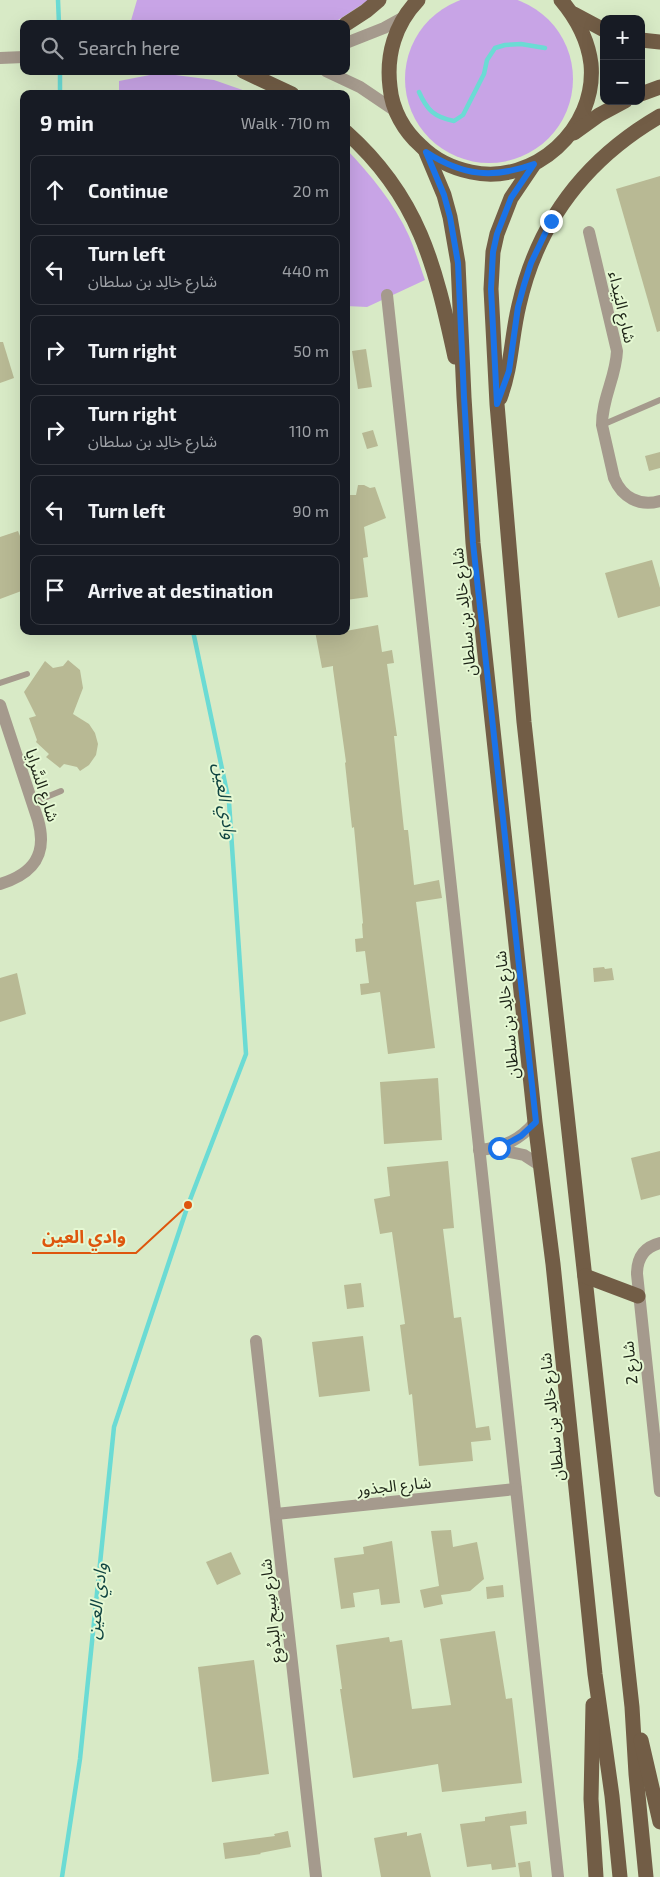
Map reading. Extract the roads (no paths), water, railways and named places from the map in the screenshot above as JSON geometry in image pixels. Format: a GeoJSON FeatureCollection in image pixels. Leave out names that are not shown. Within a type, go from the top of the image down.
{"type":"FeatureCollection","features":[{"type":"Feature","properties":{"kind":"main road"},"geometry":{"type":"LineString","coordinates":[[350,21],[380,0]]}},
{"type":"Feature","properties":{"kind":"main road"},"geometry":{"type":"LineString","coordinates":[[418,0],[404,17],[395,34],[388,74],[390,94],[396,112],[409,134],[426,152],[442,162],[478,174],[498,174],[516,170],[534,164],[599,115],[618,105]]}},
{"type":"Feature","properties":{"kind":"main road"},"geometry":{"type":"LineString","coordinates":[[561,0],[571,12],[584,38],[591,66],[586,104],[578,122],[567,138]]}},
{"type":"Feature","properties":{"kind":"main road"},"geometry":{"type":"LineString","coordinates":[[571,12],[600,28]]}},
{"type":"Feature","properties":{"kind":"main road"},"geometry":{"type":"LineString","coordinates":[[645,40],[660,42]]}},
{"type":"Feature","properties":{"kind":"main road"},"geometry":{"type":"LineString","coordinates":[[252,75],[283,90]]}},
{"type":"Feature","properties":{"kind":"main road"},"geometry":{"type":"LineString","coordinates":[[645,93],[660,87]]}},
{"type":"Feature","properties":{"kind":"main road"},"geometry":{"type":"LineString","coordinates":[[497,404],[509,371],[518,307],[524,285],[534,256],[551,221],[568,195],[592,167],[625,138],[660,116]]}},
{"type":"Feature","properties":{"kind":"main road"},"geometry":{"type":"LineString","coordinates":[[350,136],[373,158],[388,177],[413,217],[424,241],[440,291],[464,397]]}},
{"type":"Feature","properties":{"kind":"main road","name":"شارع خالِد بن سلطان"},"geometry":{"type":"LineString","coordinates":[[426,152],[444,195],[455,240],[458,263],[473,543],[595,1674],[607,1758],[620,1877]]}},
{"type":"Feature","properties":{"kind":"main road"},"geometry":{"type":"LineString","coordinates":[[534,164],[511,198],[500,225],[493,252],[491,289],[497,404],[525,732],[632,1707],[636,1774],[646,1877]]}},
{"type":"Feature","properties":{"kind":"main road"},"geometry":{"type":"LineString","coordinates":[[585,1276],[638,1296]]}},
{"type":"Feature","properties":{"kind":"main road"},"geometry":{"type":"LineString","coordinates":[[595,1674],[591,1798],[596,1877]]}},
{"type":"Feature","properties":{"kind":"main road"},"geometry":{"type":"LineString","coordinates":[[632,1707],[660,1822]]}},
{"type":"Feature","properties":{"kind":"street"},"geometry":{"type":"LineString","coordinates":[[350,41],[377,31],[404,17]]}},
{"type":"Feature","properties":{"kind":"street"},"geometry":{"type":"LineString","coordinates":[[0,58],[20,57]]}},
{"type":"Feature","properties":{"kind":"street"},"geometry":{"type":"LineString","coordinates":[[334,75],[360,88],[396,112]]}},
{"type":"Feature","properties":{"kind":"street","name":"شارع البَيداء"},"geometry":{"type":"LineString","coordinates":[[589,232],[617,351],[615,371],[603,407],[602,425],[614,478],[622,493],[637,502],[646,504],[660,502]]}},
{"type":"Feature","properties":{"kind":"street"},"geometry":{"type":"LineString","coordinates":[[387,295],[558,1877]]}},
{"type":"Feature","properties":{"kind":"street","name":"شارع السَّرايا"},"geometry":{"type":"LineString","coordinates":[[0,705],[41,829],[41,848],[38,858],[26,873],[0,884]]}},
{"type":"Feature","properties":{"kind":"street"},"geometry":{"type":"LineString","coordinates":[[494,1149],[504,1146],[521,1136],[536,1122]]}},
{"type":"Feature","properties":{"kind":"street"},"geometry":{"type":"LineString","coordinates":[[480,1150],[509,1151],[524,1156],[541,1166]]}},
{"type":"Feature","properties":{"kind":"street","name":"شارع 2"},"geometry":{"type":"LineString","coordinates":[[660,1243],[647,1249],[639,1260],[637,1274],[660,1491]]}},
{"type":"Feature","properties":{"kind":"street","name":"شارع سِيح البِدُوع"},"geometry":{"type":"LineString","coordinates":[[256,1341],[316,1877]]}},
{"type":"Feature","properties":{"kind":"street","name":"شارع الجذور"},"geometry":{"type":"LineString","coordinates":[[276,1514],[516,1488]]}},
{"type":"Feature","properties":{"kind":"lane"},"geometry":{"type":"LineString","coordinates":[[602,425],[660,400]]}},
{"type":"Feature","properties":{"kind":"lane"},"geometry":{"type":"LineString","coordinates":[[0,683],[27,674]]}},
{"type":"Feature","properties":{"kind":"lane"},"geometry":{"type":"LineString","coordinates":[[32,803],[61,791]]}},
{"type":"Feature","properties":{"kind":"waterway","name":"وادي العين"},"geometry":{"type":"LineString","coordinates":[[58,0],[59,20]]}},
{"type":"Feature","properties":{"kind":"waterway"},"geometry":{"type":"LineString","coordinates":[[419,92],[425,104],[432,112],[454,121],[463,115],[484,74],[487,60],[495,48],[521,44],[545,48]]}},
{"type":"Feature","properties":{"kind":"waterway","name":"وادي العين"},"geometry":{"type":"LineString","coordinates":[[60,75],[60,90]]}},
{"type":"Feature","properties":{"kind":"waterway","name":"وادي العين"},"geometry":{"type":"LineString","coordinates":[[62,1877],[80,1759],[114,1427],[188,1205],[246,1054],[229,802],[194,635]]}},
{"type":"Feature","properties":{"kind":"place","name":"وادي العين"},"geometry":{"type":"Point","coordinates":[188,1205]}}]}
